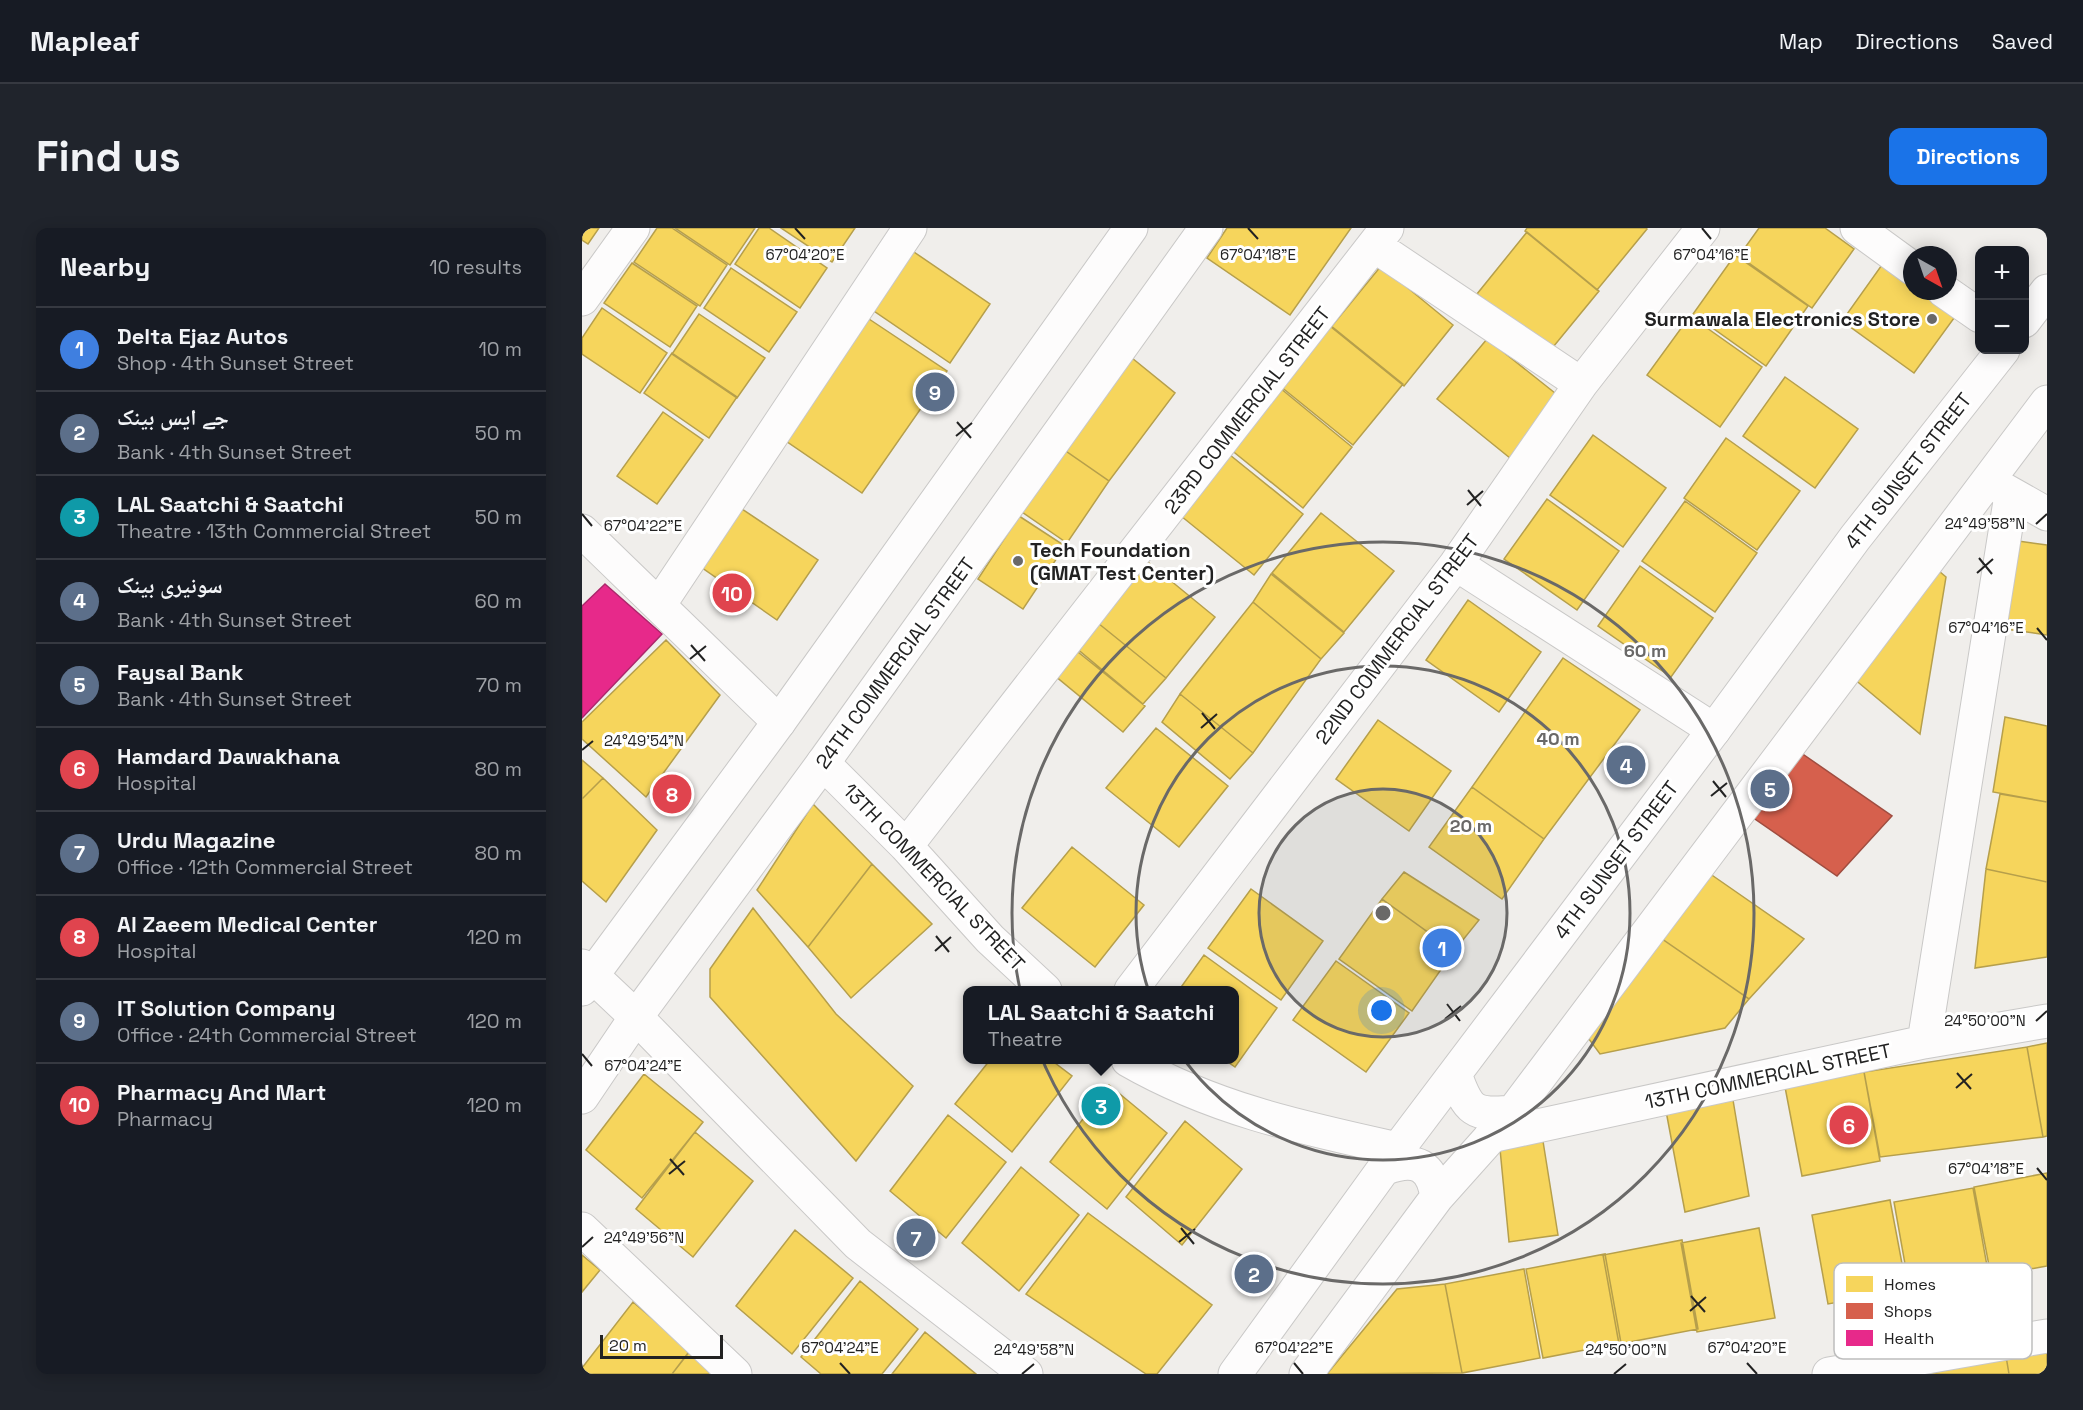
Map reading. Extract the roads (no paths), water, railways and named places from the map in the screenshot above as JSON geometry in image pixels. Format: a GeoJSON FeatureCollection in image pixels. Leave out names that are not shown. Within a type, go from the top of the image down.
{"type":"FeatureCollection","features":[{"type":"Feature","properties":{"kind":"street"},"geometry":{"type":"LineString","coordinates":[[582,299],[633,228]]}},
{"type":"Feature","properties":{"kind":"street"},"geometry":{"type":"LineString","coordinates":[[659,605],[910,228]]}},
{"type":"Feature","properties":{"kind":"street"},"geometry":{"type":"LineString","coordinates":[[1026,1374],[858,1244],[636,1017],[585,977],[778,722],[1131,228]]}},
{"type":"Feature","properties":{"kind":"street","name":"24TH COMMERCIAL STREET"},"geometry":{"type":"LineString","coordinates":[[582,1097],[636,1017],[823,763],[1206,228]]}},
{"type":"Feature","properties":{"kind":"street","name":"22ND COMMERCIAL STREET"},"geometry":{"type":"LineString","coordinates":[[1134,986],[1456,564],[1581,384],[1703,228]]}},
{"type":"Feature","properties":{"kind":"street"},"geometry":{"type":"LineString","coordinates":[[1857,228],[1903,261]]}},
{"type":"Feature","properties":{"kind":"street"},"geometry":{"type":"LineString","coordinates":[[1381,237],[1581,384]]}},
{"type":"Feature","properties":{"kind":"street","name":"23RD COMMERCIAL STREET"},"geometry":{"type":"LineString","coordinates":[[906,846],[1381,237]]}},
{"type":"Feature","properties":{"kind":"street"},"geometry":{"type":"LineString","coordinates":[[2029,316],[2047,291]]}},
{"type":"Feature","properties":{"kind":"street"},"geometry":{"type":"LineString","coordinates":[[1957,300],[1975,313]]}},
{"type":"Feature","properties":{"kind":"street","name":"4TH SUNSET STREET"},"geometry":{"type":"LineString","coordinates":[[1234,1374],[1392,1158],[1714,730],[1855,538],[2000,354]]}},
{"type":"Feature","properties":{"kind":"street"},"geometry":{"type":"LineString","coordinates":[[1306,1374],[1437,1197],[1513,1112],[2000,488],[2047,402]]}},
{"type":"Feature","properties":{"kind":"street"},"geometry":{"type":"LineString","coordinates":[[2000,488],[2047,514]]}},
{"type":"Feature","properties":{"kind":"street"},"geometry":{"type":"LineString","coordinates":[[1924,1042],[2000,488]]}},
{"type":"Feature","properties":{"kind":"street"},"geometry":{"type":"LineString","coordinates":[[582,531],[778,722]]}},
{"type":"Feature","properties":{"kind":"street"},"geometry":{"type":"LineString","coordinates":[[1456,564],[1714,730]]}},
{"type":"Feature","properties":{"kind":"street","name":"13TH COMMERCIAL STREET"},"geometry":{"type":"LineString","coordinates":[[823,763],[906,846],[990,939],[1041,986]]}},
{"type":"Feature","properties":{"kind":"street","name":"13TH COMMERCIAL STREET"},"geometry":{"type":"LineString","coordinates":[[1491,1136],[1924,1042],[2047,1021]]}},
{"type":"Feature","properties":{"kind":"street"},"geometry":{"type":"LineString","coordinates":[[1136,1064],[1224,1106],[1421,1166],[1434,1179],[1437,1197]]}},
{"type":"Feature","properties":{"kind":"street"},"geometry":{"type":"LineString","coordinates":[[1455,1074],[1462,1095],[1472,1109],[1486,1115],[1513,1112]]}},
{"type":"Feature","properties":{"kind":"street"},"geometry":{"type":"LineString","coordinates":[[582,1229],[735,1374]]}},
{"type":"Feature","properties":{"kind":"street"},"geometry":{"type":"LineString","coordinates":[[2032,1339],[2047,1336]]}},
{"type":"Feature","properties":{"kind":"street"},"geometry":{"type":"LineString","coordinates":[[1829,1374],[1915,1359]]}},
{"type":"Feature","properties":{"kind":"place","name":"Surmawala Electronics Store"},"geometry":{"type":"Point","coordinates":[1932,319]}},
{"type":"Feature","properties":{"kind":"place","name":"IT Solution Company"},"geometry":{"type":"Point","coordinates":[935,392]}},
{"type":"Feature","properties":{"kind":"place","name":"Tech Foundation (GMAT Test Center)"},"geometry":{"type":"Point","coordinates":[1018,561]}},
{"type":"Feature","properties":{"kind":"place","name":"Pharmacy And Mart"},"geometry":{"type":"Point","coordinates":[732,593]}},
{"type":"Feature","properties":{"kind":"place","name":"سونیری بینک"},"geometry":{"type":"Point","coordinates":[1626,765]}},
{"type":"Feature","properties":{"kind":"place","name":"Faysal Bank"},"geometry":{"type":"Point","coordinates":[1770,789]}},
{"type":"Feature","properties":{"kind":"place","name":"Al Zaeem Medical Center"},"geometry":{"type":"Point","coordinates":[672,794]}},
{"type":"Feature","properties":{"kind":"place","name":"Delta Ejaz Autos"},"geometry":{"type":"Point","coordinates":[1442,948]}},
{"type":"Feature","properties":{"kind":"place","name":"LAL Saatchi & Saatchi"},"geometry":{"type":"Point","coordinates":[1101,1106]}},
{"type":"Feature","properties":{"kind":"place","name":"Hamdard Dawakhana"},"geometry":{"type":"Point","coordinates":[1849,1125]}},
{"type":"Feature","properties":{"kind":"place","name":"Urdu Magazine"},"geometry":{"type":"Point","coordinates":[916,1238]}},
{"type":"Feature","properties":{"kind":"place","name":"جے ایس بینک"},"geometry":{"type":"Point","coordinates":[1254,1274]}}]}
